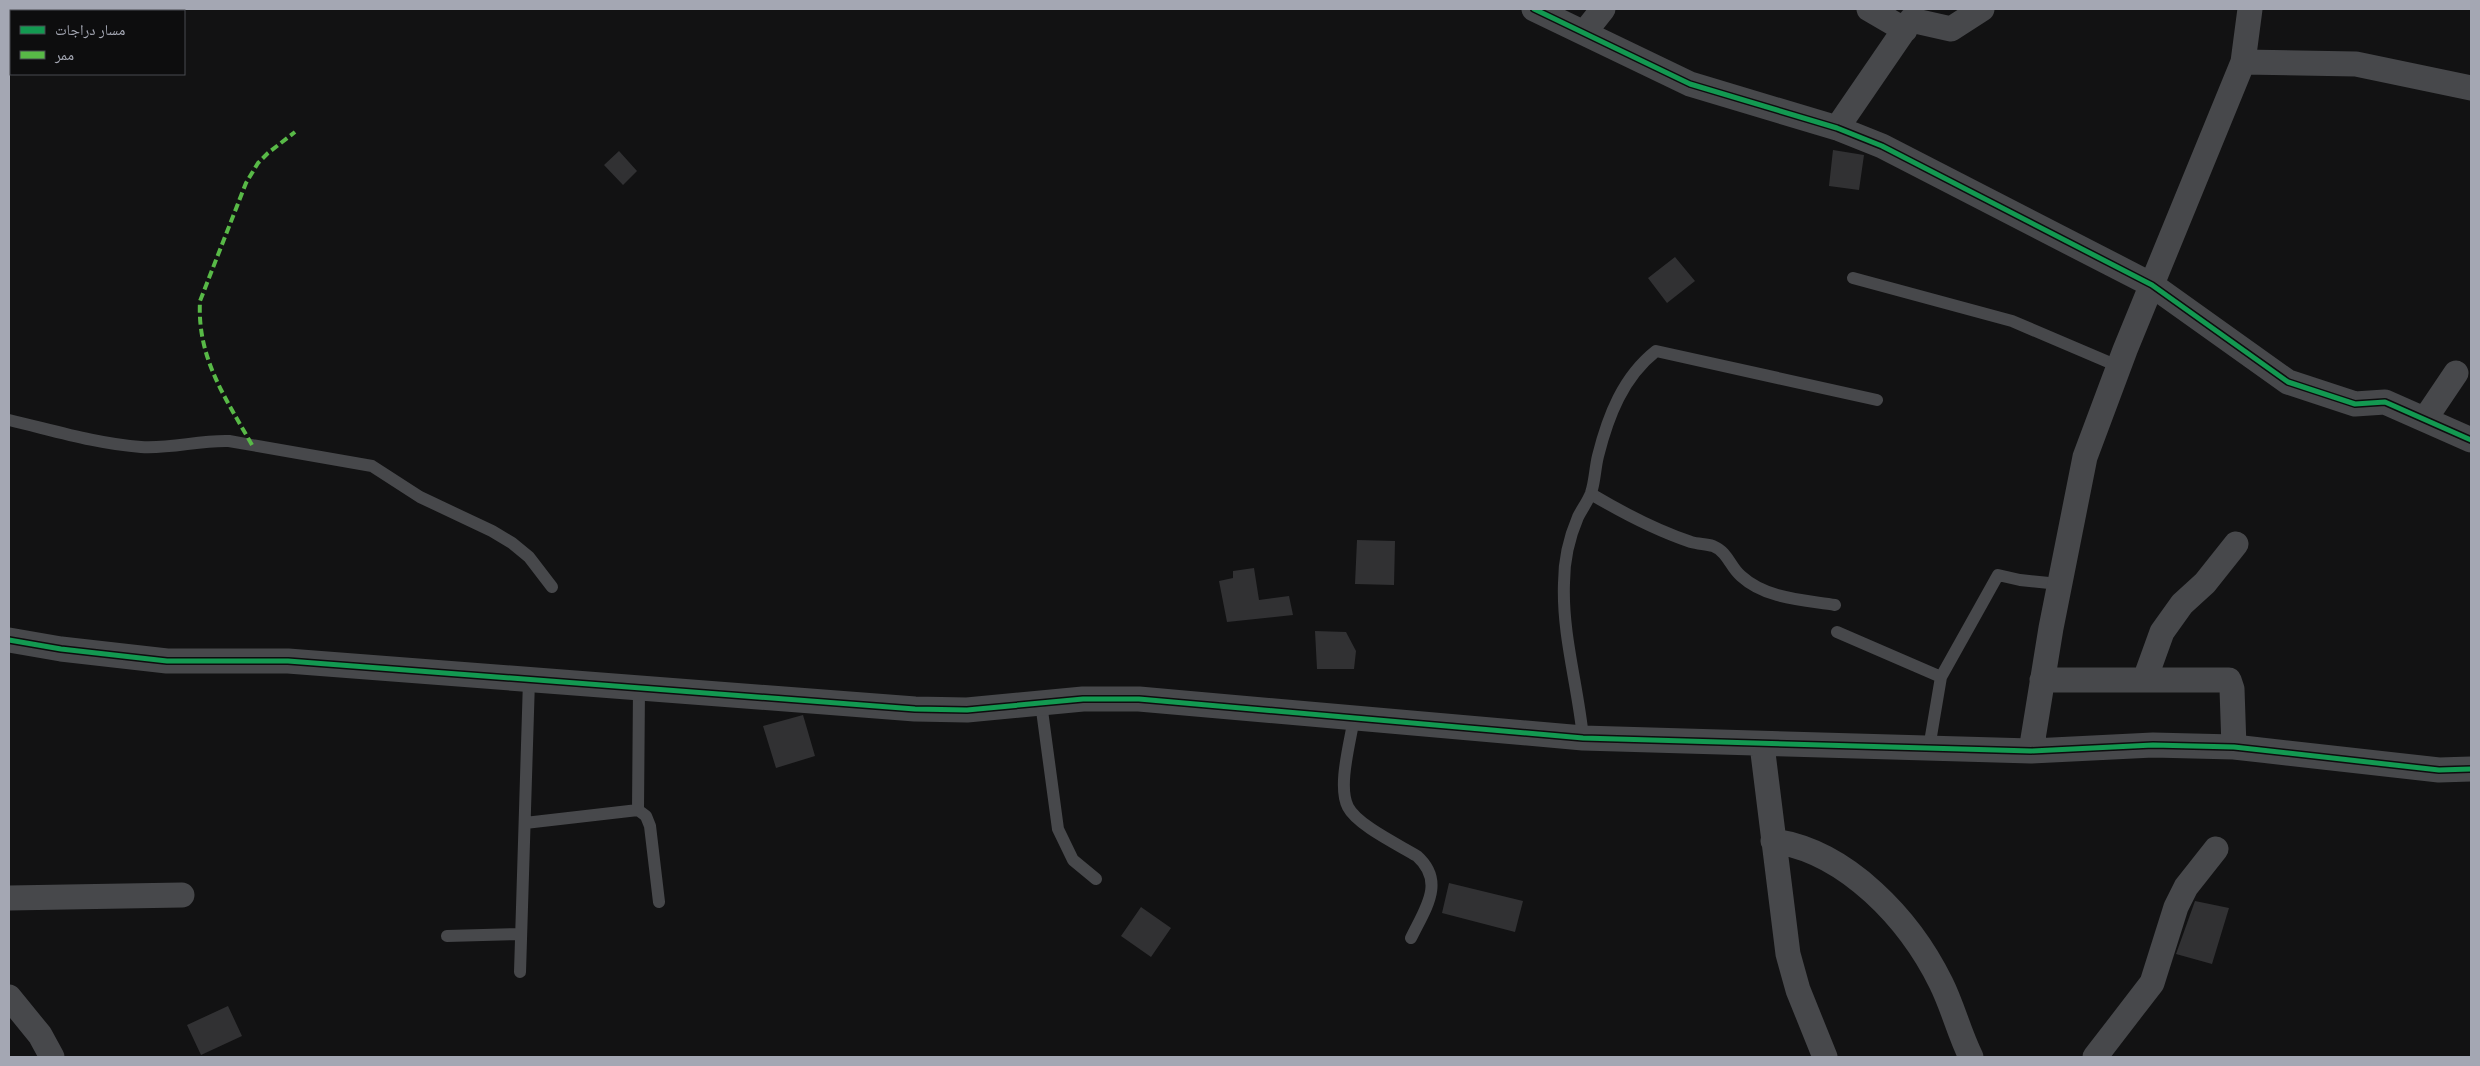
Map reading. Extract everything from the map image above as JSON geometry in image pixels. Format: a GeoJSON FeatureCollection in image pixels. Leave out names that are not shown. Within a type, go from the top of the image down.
{"type":"FeatureCollection","features":[{"type":"Feature","properties":{"kind":"street"},"geometry":{"type":"LineString","coordinates":[[1534,9],[1690,84],[1837,128],[1882,146],[2152,285],[2288,382],[2355,404],[2385,402],[2471,440]]}},
{"type":"Feature","properties":{"kind":"street"},"geometry":{"type":"LineString","coordinates":[[1584,33],[1603,9]]}},
{"type":"Feature","properties":{"kind":"street"},"geometry":{"type":"LineString","coordinates":[[1869,9],[1905,30]]}},
{"type":"Feature","properties":{"kind":"street"},"geometry":{"type":"LineString","coordinates":[[1837,128],[1911,20],[1951,29],[1982,9]]}},
{"type":"Feature","properties":{"kind":"street"},"geometry":{"type":"LineString","coordinates":[[2031,751],[2059,584],[2085,457],[2152,285],[2243,62],[2250,9]]}},
{"type":"Feature","properties":{"kind":"street"},"geometry":{"type":"LineString","coordinates":[[2243,62],[2356,64],[2471,88]]}},
{"type":"Feature","properties":{"kind":"street"},"geometry":{"type":"LineString","coordinates":[[2425,419],[2456,373]]}},
{"type":"Feature","properties":{"kind":"street"},"geometry":{"type":"LineString","coordinates":[[2145,679],[2162,632],[2182,604],[2205,583],[2236,544]]}},
{"type":"Feature","properties":{"kind":"street"},"geometry":{"type":"LineString","coordinates":[[9,640],[61,649],[167,661],[288,661],[914,709],[967,710],[1083,699],[1139,699],[1354,716],[1583,738],[1762,745],[2031,751],[2153,745],[2234,747],[2439,770],[2471,769]]}},
{"type":"Feature","properties":{"kind":"street"},"geometry":{"type":"LineString","coordinates":[[2042,680],[2229,680],[2232,689],[2234,747]]}},
{"type":"Feature","properties":{"kind":"street"},"geometry":{"type":"LineString","coordinates":[[1762,745],[1773,841],[1792,972],[1825,1057]]}},
{"type":"Feature","properties":{"kind":"street"},"geometry":{"type":"LineString","coordinates":[[1773,841],[1788,843],[1830,862],[1860,882],[1895,913],[1918,942],[1940,982],[1971,1057]]}},
{"type":"Feature","properties":{"kind":"street"},"geometry":{"type":"LineString","coordinates":[[2095,1057],[2152,983],[2176,907],[2186,887],[2216,849]]}},
{"type":"Feature","properties":{"kind":"street"},"geometry":{"type":"LineString","coordinates":[[9,898],[182,895]]}},
{"type":"Feature","properties":{"kind":"street"},"geometry":{"type":"LineString","coordinates":[[9,997],[40,1035],[52,1057]]}},
{"type":"Feature","properties":{"kind":"lane"},"geometry":{"type":"LineString","coordinates":[[1853,278],[2012,321],[2120,367]]}},
{"type":"Feature","properties":{"kind":"lane"},"geometry":{"type":"LineString","coordinates":[[1583,738],[1580,705],[1565,625],[1564,583],[1566,557],[1572,533],[1591,494],[1598,456],[1616,402],[1625,384],[1642,363],[1656,351],[1877,400]]}},
{"type":"Feature","properties":{"kind":"lane"},"geometry":{"type":"LineString","coordinates":[[9,420],[110,443],[140,447],[162,448],[206,440],[229,441],[372,466],[420,497],[492,531],[512,543],[529,557],[552,587]]}},
{"type":"Feature","properties":{"kind":"lane"},"geometry":{"type":"LineString","coordinates":[[1591,494],[1642,522],[1692,542],[1713,546],[1725,552],[1741,577],[1763,590],[1781,597],[1835,605]]}},
{"type":"Feature","properties":{"kind":"lane"},"geometry":{"type":"LineString","coordinates":[[1929,748],[1941,677],[1998,575],[2020,580],[2059,584]]}},
{"type":"Feature","properties":{"kind":"lane"},"geometry":{"type":"LineString","coordinates":[[1837,632],[1941,677]]}},
{"type":"Feature","properties":{"kind":"lane"},"geometry":{"type":"LineString","coordinates":[[520,972],[530,680]]}},
{"type":"Feature","properties":{"kind":"lane"},"geometry":{"type":"LineString","coordinates":[[638,810],[640,688]]}},
{"type":"Feature","properties":{"kind":"lane"},"geometry":{"type":"LineString","coordinates":[[1041,703],[1058,829],[1073,860],[1096,879]]}},
{"type":"Feature","properties":{"kind":"lane"},"geometry":{"type":"LineString","coordinates":[[1354,716],[1344,779],[1344,793],[1348,808],[1357,818],[1425,863],[1433,885],[1431,897],[1411,938]]}},
{"type":"Feature","properties":{"kind":"lane"},"geometry":{"type":"LineString","coordinates":[[524,823],[638,810],[646,816],[650,826],[659,902]]}},
{"type":"Feature","properties":{"kind":"lane"},"geometry":{"type":"LineString","coordinates":[[447,936],[521,934]]}},
{"type":"Feature","properties":{"kind":"building"},"geometry":{"type":"Polygon","coordinates":[[[1833,150],[1864,155],[1859,190],[1829,186],[1833,150]]]}},
{"type":"Feature","properties":{"kind":"building"},"geometry":{"type":"Polygon","coordinates":[[[619,151],[637,171],[623,185],[604,165],[619,151]]]}},
{"type":"Feature","properties":{"kind":"building"},"geometry":{"type":"Polygon","coordinates":[[[1675,257],[1695,281],[1667,303],[1648,278],[1675,257]]]}},
{"type":"Feature","properties":{"kind":"building"},"geometry":{"type":"Polygon","coordinates":[[[1357,540],[1395,541],[1394,585],[1355,584],[1357,540]]]}},
{"type":"Feature","properties":{"kind":"building"},"geometry":{"type":"Polygon","coordinates":[[[1254,568],[1259,600],[1289,596],[1293,615],[1227,622],[1219,581],[1233,578],[1233,571],[1254,568]]]}},
{"type":"Feature","properties":{"kind":"building"},"geometry":{"type":"Polygon","coordinates":[[[1315,631],[1346,632],[1356,651],[1354,669],[1317,669],[1315,631]]]}},
{"type":"Feature","properties":{"kind":"building"},"geometry":{"type":"Polygon","coordinates":[[[803,715],[815,756],[776,768],[763,726],[803,715]]]}},
{"type":"Feature","properties":{"kind":"building"},"geometry":{"type":"Polygon","coordinates":[[[1449,883],[1523,901],[1515,932],[1442,913],[1449,883]]]}},
{"type":"Feature","properties":{"kind":"building"},"geometry":{"type":"Polygon","coordinates":[[[2195,901],[2229,908],[2212,964],[2176,954],[2195,901]]]}},
{"type":"Feature","properties":{"kind":"building"},"geometry":{"type":"Polygon","coordinates":[[[1141,907],[1171,928],[1151,957],[1121,936],[1141,907]]]}},
{"type":"Feature","properties":{"kind":"building"},"geometry":{"type":"Polygon","coordinates":[[[228,1006],[242,1036],[201,1055],[187,1025],[228,1006]]]}},
{"type":"Feature","properties":{"kind":"marked path"},"geometry":{"type":"LineString","coordinates":[[252,445],[223,393],[208,359],[200,322],[200,301],[246,183],[258,163],[295,132]]}},
{"type":"Feature","properties":{"kind":"cycle path"},"geometry":{"type":"LineString","coordinates":[[1534,9],[1690,84],[1837,128],[1882,146],[2152,285],[2288,382],[2355,404],[2385,402],[2471,440]]}},
{"type":"Feature","properties":{"kind":"cycle path"},"geometry":{"type":"LineString","coordinates":[[9,640],[61,649],[167,661],[288,661],[915,709],[967,710],[1083,699],[1139,699],[1583,738],[2031,751],[2153,745],[2234,747],[2439,770],[2471,769]]}}]}
